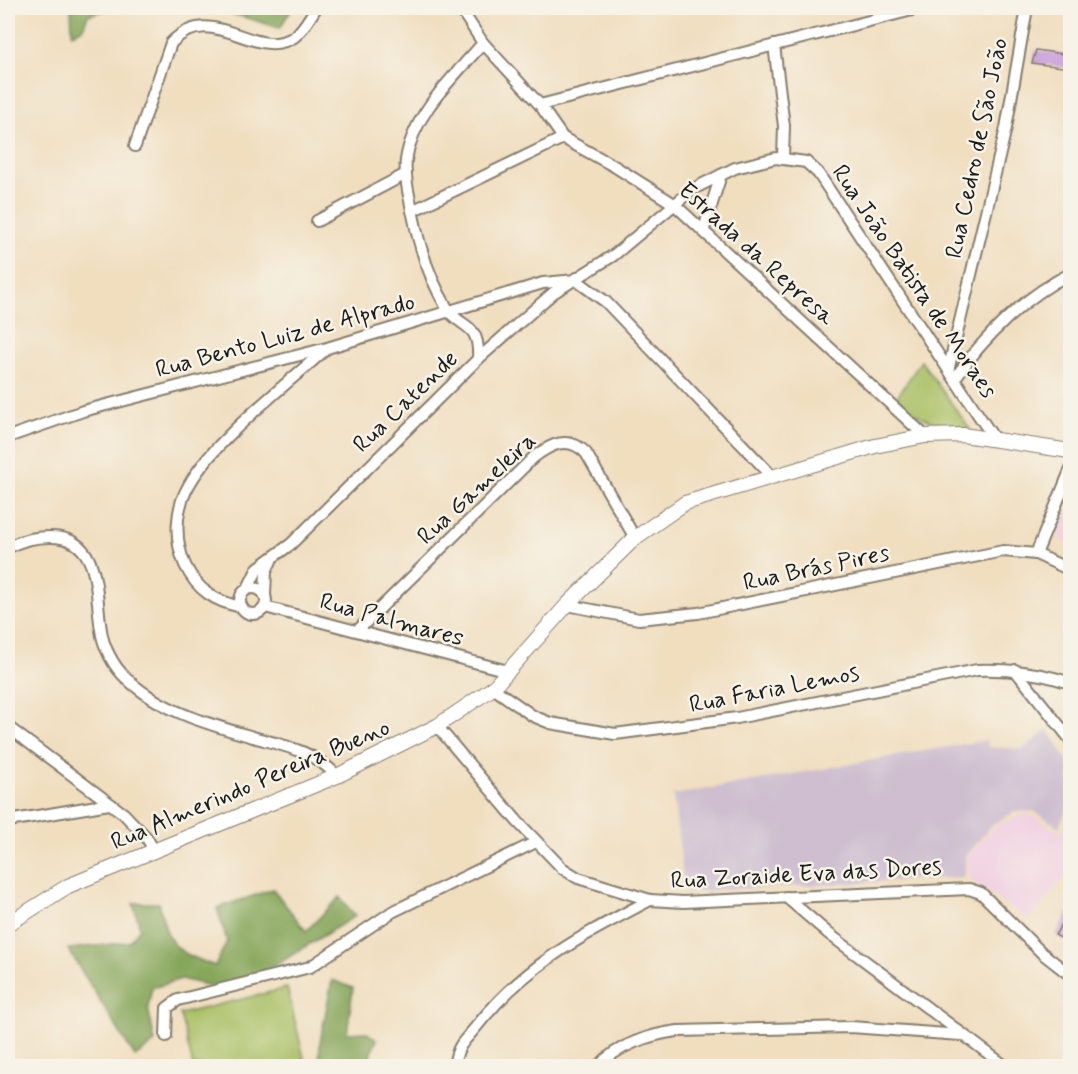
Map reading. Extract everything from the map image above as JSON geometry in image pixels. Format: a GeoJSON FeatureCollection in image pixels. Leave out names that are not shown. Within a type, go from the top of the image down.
{"type":"FeatureCollection","features":[{"type":"Feature","properties":{"kind":"main road","name":"Rua Almerindo Pereira Bueno"},"geometry":{"type":"LineString","coordinates":[[8,924],[68,886],[338,776],[437,726],[493,688],[567,605],[635,538],[685,503],[875,446],[925,436],[963,435],[1071,451]]}},
{"type":"Feature","properties":{"kind":"street"},"geometry":{"type":"LineString","coordinates":[[135,146],[171,43],[190,24],[219,24],[268,41],[282,42],[294,36],[316,8]]}},
{"type":"Feature","properties":{"kind":"street","name":"Estrada da Represa"},"geometry":{"type":"LineString","coordinates":[[462,8],[483,43],[540,105],[563,138],[614,166],[674,204],[704,229],[925,436]]}},
{"type":"Feature","properties":{"kind":"street"},"geometry":{"type":"LineString","coordinates":[[540,105],[920,8]]}},
{"type":"Feature","properties":{"kind":"street","name":"Rua Cedro de São João"},"geometry":{"type":"LineString","coordinates":[[949,367],[1005,128],[1027,8]]}},
{"type":"Feature","properties":{"kind":"street"},"geometry":{"type":"LineString","coordinates":[[478,360],[476,338],[470,327],[449,312],[427,265],[412,211],[406,174],[410,145],[430,105],[483,43]]}},
{"type":"Feature","properties":{"kind":"street"},"geometry":{"type":"LineString","coordinates":[[774,45],[784,126],[783,158]]}},
{"type":"Feature","properties":{"kind":"street"},"geometry":{"type":"LineString","coordinates":[[412,211],[563,138]]}},
{"type":"Feature","properties":{"kind":"street","name":"Rua João Batista de Moraes"},"geometry":{"type":"LineString","coordinates":[[576,280],[614,255],[693,189],[721,175],[759,161],[783,158],[806,162],[818,173],[949,367],[995,440]]}},
{"type":"Feature","properties":{"kind":"street"},"geometry":{"type":"LineString","coordinates":[[317,221],[406,174]]}},
{"type":"Feature","properties":{"kind":"street"},"geometry":{"type":"LineString","coordinates":[[704,229],[721,175]]}},
{"type":"Feature","properties":{"kind":"street"},"geometry":{"type":"LineString","coordinates":[[956,378],[984,342],[1014,314],[1037,294],[1071,274]]}},
{"type":"Feature","properties":{"kind":"street"},"geometry":{"type":"LineString","coordinates":[[576,280],[606,302],[771,476]]}},
{"type":"Feature","properties":{"kind":"street","name":"Rua Bento Luiz de Alprado"},"geometry":{"type":"LineString","coordinates":[[8,437],[83,411],[327,348],[543,283],[576,280]]}},
{"type":"Feature","properties":{"kind":"street","name":"Rua Catende"},"geometry":{"type":"LineString","coordinates":[[248,588],[258,568],[272,561],[478,360],[553,293],[576,280]]}},
{"type":"Feature","properties":{"kind":"street","name":"Rua Palmares"},"geometry":{"type":"LineString","coordinates":[[265,601],[253,614],[242,607],[224,603],[207,594],[189,573],[179,545],[177,530],[180,510],[188,486],[225,442],[327,348]]}},
{"type":"Feature","properties":{"kind":"street","name":"Rua Gameleira"},"geometry":{"type":"LineString","coordinates":[[357,631],[534,457],[553,445],[568,442],[581,447],[635,538]]}},
{"type":"Feature","properties":{"kind":"street"},"geometry":{"type":"LineString","coordinates":[[1036,554],[1071,471]]}},
{"type":"Feature","properties":{"kind":"street"},"geometry":{"type":"LineString","coordinates":[[8,548],[36,537],[69,540],[83,550],[94,570],[100,629],[110,656],[126,678],[184,715],[303,751],[338,776]]}},
{"type":"Feature","properties":{"kind":"street","name":"Rua Brás Pires"},"geometry":{"type":"LineString","coordinates":[[567,605],[622,617],[654,619],[698,613],[991,553],[1036,554],[1071,570]]}},
{"type":"Feature","properties":{"kind":"street"},"geometry":{"type":"LineString","coordinates":[[265,601],[266,571],[272,561]]}},
{"type":"Feature","properties":{"kind":"street"},"geometry":{"type":"LineString","coordinates":[[242,607],[241,595],[248,588]]}},
{"type":"Feature","properties":{"kind":"street","name":"Rua Palmares"},"geometry":{"type":"LineString","coordinates":[[248,588],[260,589],[265,601],[357,631],[508,671]]}},
{"type":"Feature","properties":{"kind":"street"},"geometry":{"type":"LineString","coordinates":[[1015,670],[1071,740]]}},
{"type":"Feature","properties":{"kind":"street","name":"Rua Faria Lemos"},"geometry":{"type":"LineString","coordinates":[[493,688],[533,716],[550,723],[615,734],[737,718],[963,672],[1015,670],[1039,673],[1071,683]]}},
{"type":"Feature","properties":{"kind":"street"},"geometry":{"type":"LineString","coordinates":[[8,726],[135,824],[154,851]]}},
{"type":"Feature","properties":{"kind":"street","name":"Rua Zoraide Eva das Dores"},"geometry":{"type":"LineString","coordinates":[[437,726],[536,842],[562,868],[578,878],[650,900],[718,902],[969,889],[981,893],[1042,953],[1071,975]]}},
{"type":"Feature","properties":{"kind":"street"},"geometry":{"type":"LineString","coordinates":[[8,821],[109,804]]}},
{"type":"Feature","properties":{"kind":"street"},"geometry":{"type":"LineString","coordinates":[[166,1036],[167,1008],[178,1000],[310,967],[392,912],[536,842]]}},
{"type":"Feature","properties":{"kind":"street"},"geometry":{"type":"LineString","coordinates":[[786,897],[829,934],[960,1035],[1005,1066]]}},
{"type":"Feature","properties":{"kind":"street"},"geometry":{"type":"LineString","coordinates":[[454,1066],[457,1048],[492,1005],[532,969],[568,943],[650,900]]}},
{"type":"Feature","properties":{"kind":"street"},"geometry":{"type":"LineString","coordinates":[[599,1066],[638,1042],[658,1033],[678,1031],[851,1027],[960,1035]]}},
{"type":"Feature","properties":{"kind":"shaded area"},"geometry":{"type":"Polygon","coordinates":[[[1070,511],[1070,545],[1059,538],[1060,518],[1070,511]]]}},
{"type":"Feature","properties":{"kind":"shaded area"},"geometry":{"type":"Polygon","coordinates":[[[1048,729],[1070,765],[1070,802],[1059,827],[1034,811],[1014,812],[992,825],[965,856],[965,877],[685,892],[673,795],[987,740],[988,747],[1023,749],[1048,729]]]}},
{"type":"Feature","properties":{"kind":"shaded area"},"geometry":{"type":"Polygon","coordinates":[[[1027,813],[1060,832],[1070,815],[1070,871],[1028,920],[968,878],[968,856],[996,825],[1027,813]]]}},
{"type":"Feature","properties":{"kind":"green space"},"geometry":{"type":"Polygon","coordinates":[[[71,8],[115,8],[88,15],[83,28],[72,34],[71,8]]]}},
{"type":"Feature","properties":{"kind":"green space"},"geometry":{"type":"Polygon","coordinates":[[[213,8],[292,8],[280,28],[213,8]]]}},
{"type":"Feature","properties":{"kind":"green space"},"geometry":{"type":"Polygon","coordinates":[[[921,361],[970,429],[930,421],[921,417],[897,397],[921,361]]]}},
{"type":"Feature","properties":{"kind":"green space"},"geometry":{"type":"Polygon","coordinates":[[[273,889],[306,931],[340,897],[355,916],[258,976],[218,988],[181,979],[152,988],[148,1007],[155,1043],[135,1057],[68,949],[129,942],[140,928],[133,903],[159,903],[166,930],[175,945],[190,956],[215,966],[227,941],[217,908],[273,889]]]}},
{"type":"Feature","properties":{"kind":"green space"},"geometry":{"type":"Polygon","coordinates":[[[332,980],[353,988],[347,1033],[366,1032],[377,1040],[371,1052],[369,1066],[319,1066],[320,1042],[332,980]]]}},
{"type":"Feature","properties":{"kind":"green space"},"geometry":{"type":"Polygon","coordinates":[[[287,988],[306,1066],[193,1066],[180,1014],[287,988]]]}},
{"type":"Feature","properties":{"kind":"building"},"geometry":{"type":"Polygon","coordinates":[[[1036,50],[1070,55],[1070,68],[1032,63],[1036,50]]]}},
{"type":"Feature","properties":{"kind":"building"},"geometry":{"type":"Polygon","coordinates":[[[1070,911],[1070,943],[1055,935],[1070,911]]]}}]}
